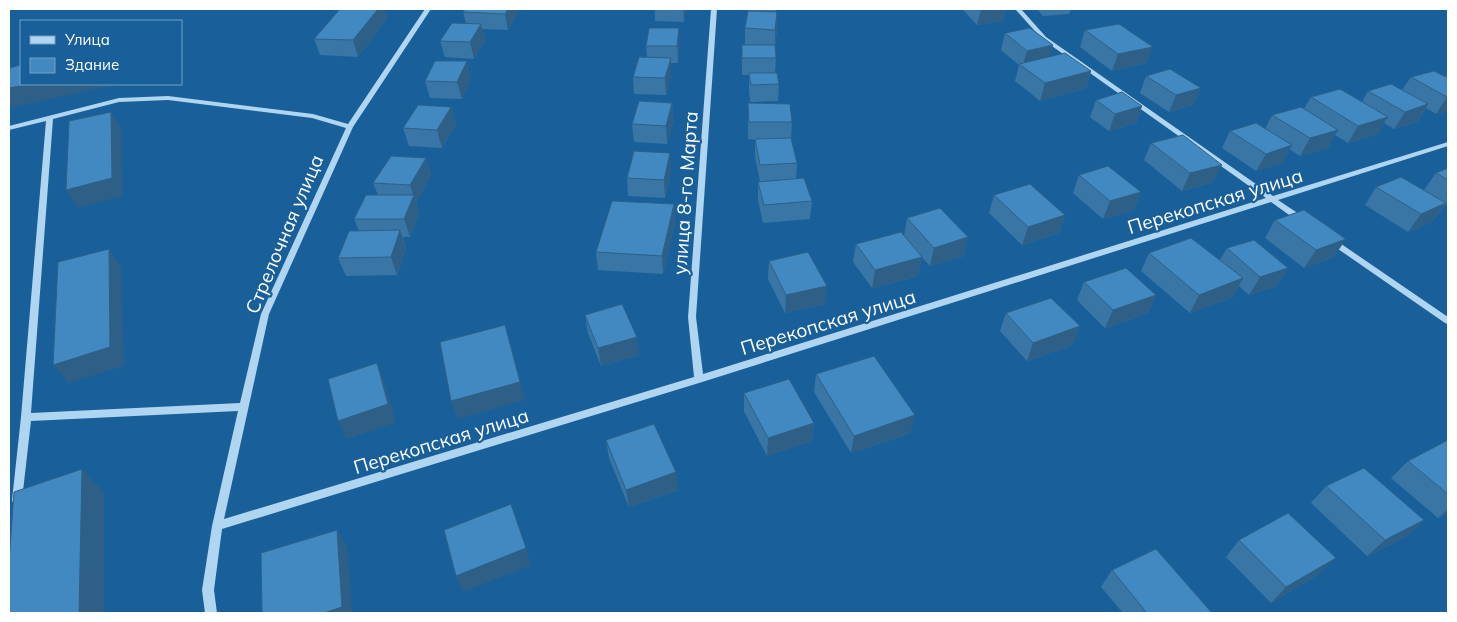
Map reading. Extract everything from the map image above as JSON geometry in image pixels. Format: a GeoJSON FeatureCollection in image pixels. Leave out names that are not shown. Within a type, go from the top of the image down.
{"type":"FeatureCollection","features":[{"type":"Feature","properties":{"kind":"street","name":"Стрелочная улица"},"geometry":{"type":"LineString","coordinates":[[211,613],[208,590],[216,526],[265,314],[350,127],[428,9]]}},
{"type":"Feature","properties":{"kind":"street","name":"улица 8-го Марта"},"geometry":{"type":"LineString","coordinates":[[699,379],[692,317],[714,9]]}},
{"type":"Feature","properties":{"kind":"street"},"geometry":{"type":"LineString","coordinates":[[1018,9],[1044,38],[1305,222]]}},
{"type":"Feature","properties":{"kind":"street"},"geometry":{"type":"LineString","coordinates":[[9,128],[118,100],[168,98],[313,116],[350,127]]}},
{"type":"Feature","properties":{"kind":"street"},"geometry":{"type":"LineString","coordinates":[[16,513],[26,417],[50,117]]}},
{"type":"Feature","properties":{"kind":"street","name":"Перекопская улица"},"geometry":{"type":"LineString","coordinates":[[216,526],[699,379],[1448,144]]}},
{"type":"Feature","properties":{"kind":"street"},"geometry":{"type":"LineString","coordinates":[[1321,233],[1448,321]]}},
{"type":"Feature","properties":{"kind":"street"},"geometry":{"type":"LineString","coordinates":[[26,417],[244,407]]}},
{"type":"Feature","properties":{"kind":"building"},"geometry":{"type":"Polygon","coordinates":[[[340,9],[378,9],[353,40],[314,39],[340,9]]]}},
{"type":"Feature","properties":{"kind":"building"},"geometry":{"type":"Polygon","coordinates":[[[465,9],[508,9],[505,14],[463,12],[465,9]]]}},
{"type":"Feature","properties":{"kind":"building"},"geometry":{"type":"Polygon","coordinates":[[[748,11],[777,12],[775,30],[745,28],[748,11]]]}},
{"type":"Feature","properties":{"kind":"building"},"geometry":{"type":"Polygon","coordinates":[[[452,23],[481,24],[470,42],[440,41],[452,23]]]}},
{"type":"Feature","properties":{"kind":"building"},"geometry":{"type":"Polygon","coordinates":[[[1119,24],[1153,47],[1118,54],[1085,30],[1119,24]]]}},
{"type":"Feature","properties":{"kind":"building"},"geometry":{"type":"Polygon","coordinates":[[[649,28],[679,28],[677,46],[646,46],[649,28]]]}},
{"type":"Feature","properties":{"kind":"building"},"geometry":{"type":"Polygon","coordinates":[[[1030,28],[1053,45],[1027,51],[1005,33],[1030,28]]]}},
{"type":"Feature","properties":{"kind":"building"},"geometry":{"type":"Polygon","coordinates":[[[742,45],[775,45],[776,58],[742,58],[742,45]]]}},
{"type":"Feature","properties":{"kind":"building"},"geometry":{"type":"Polygon","coordinates":[[[1065,53],[1091,71],[1045,83],[1019,64],[1065,53]]]}},
{"type":"Feature","properties":{"kind":"building"},"geometry":{"type":"Polygon","coordinates":[[[639,57],[671,58],[665,78],[633,77],[639,57]]]}},
{"type":"Feature","properties":{"kind":"building"},"geometry":{"type":"Polygon","coordinates":[[[435,61],[467,61],[457,82],[425,81],[435,61]]]}},
{"type":"Feature","properties":{"kind":"building"},"geometry":{"type":"Polygon","coordinates":[[[20,65],[20,85],[25,85],[9,88],[9,68],[20,65]]]}},
{"type":"Feature","properties":{"kind":"building"},"geometry":{"type":"Polygon","coordinates":[[[1170,69],[1201,88],[1176,95],[1146,76],[1170,69]]]}},
{"type":"Feature","properties":{"kind":"building"},"geometry":{"type":"Polygon","coordinates":[[[1434,71],[1448,78],[1448,97],[1411,77],[1434,71]]]}},
{"type":"Feature","properties":{"kind":"building"},"geometry":{"type":"Polygon","coordinates":[[[749,73],[777,73],[779,84],[751,85],[749,73]]]}},
{"type":"Feature","properties":{"kind":"building"},"geometry":{"type":"Polygon","coordinates":[[[1391,84],[1428,104],[1405,112],[1368,91],[1391,84]]]}},
{"type":"Feature","properties":{"kind":"building"},"geometry":{"type":"Polygon","coordinates":[[[1340,89],[1388,117],[1358,126],[1311,97],[1340,89]]]}},
{"type":"Feature","properties":{"kind":"building"},"geometry":{"type":"Polygon","coordinates":[[[1122,92],[1142,106],[1115,114],[1096,100],[1122,92]]]}},
{"type":"Feature","properties":{"kind":"building"},"geometry":{"type":"Polygon","coordinates":[[[639,101],[672,103],[666,126],[632,124],[639,101]]]}},
{"type":"Feature","properties":{"kind":"building"},"geometry":{"type":"Polygon","coordinates":[[[748,103],[790,104],[792,122],[749,122],[748,103]]]}},
{"type":"Feature","properties":{"kind":"building"},"geometry":{"type":"Polygon","coordinates":[[[418,105],[451,107],[437,130],[403,128],[418,105]]]}},
{"type":"Feature","properties":{"kind":"building"},"geometry":{"type":"Polygon","coordinates":[[[1301,107],[1338,130],[1310,138],[1272,115],[1301,107]]]}},
{"type":"Feature","properties":{"kind":"building"},"geometry":{"type":"Polygon","coordinates":[[[111,112],[112,178],[66,190],[69,121],[111,112]]]}},
{"type":"Feature","properties":{"kind":"building"},"geometry":{"type":"Polygon","coordinates":[[[1256,123],[1292,145],[1266,154],[1230,131],[1256,123]]]}},
{"type":"Feature","properties":{"kind":"building"},"geometry":{"type":"Polygon","coordinates":[[[1183,135],[1222,165],[1190,173],[1151,143],[1183,135]]]}},
{"type":"Feature","properties":{"kind":"building"},"geometry":{"type":"Polygon","coordinates":[[[791,138],[797,163],[760,165],[755,139],[791,138]]]}},
{"type":"Feature","properties":{"kind":"building"},"geometry":{"type":"Polygon","coordinates":[[[634,151],[670,153],[664,180],[627,178],[634,151]]]}},
{"type":"Feature","properties":{"kind":"building"},"geometry":{"type":"Polygon","coordinates":[[[391,156],[426,158],[410,185],[373,183],[391,156]]]}},
{"type":"Feature","properties":{"kind":"building"},"geometry":{"type":"Polygon","coordinates":[[[1108,166],[1141,192],[1110,201],[1079,175],[1108,166]]]}},
{"type":"Feature","properties":{"kind":"building"},"geometry":{"type":"Polygon","coordinates":[[[1448,168],[1448,180],[1436,173],[1448,168]]]}},
{"type":"Feature","properties":{"kind":"building"},"geometry":{"type":"Polygon","coordinates":[[[1401,177],[1446,203],[1421,214],[1376,187],[1401,177]]]}},
{"type":"Feature","properties":{"kind":"building"},"geometry":{"type":"Polygon","coordinates":[[[804,178],[812,201],[764,205],[758,182],[804,178]]]}},
{"type":"Feature","properties":{"kind":"building"},"geometry":{"type":"Polygon","coordinates":[[[1030,184],[1065,215],[1028,227],[994,195],[1030,184]]]}},
{"type":"Feature","properties":{"kind":"building"},"geometry":{"type":"Polygon","coordinates":[[[366,195],[414,195],[404,219],[354,219],[366,195]]]}},
{"type":"Feature","properties":{"kind":"building"},"geometry":{"type":"Polygon","coordinates":[[[612,201],[674,204],[662,256],[596,252],[612,201]]]}},
{"type":"Feature","properties":{"kind":"building"},"geometry":{"type":"Polygon","coordinates":[[[940,208],[968,237],[934,248],[907,218],[940,208]]]}},
{"type":"Feature","properties":{"kind":"building"},"geometry":{"type":"Polygon","coordinates":[[[1304,210],[1346,239],[1316,250],[1275,220],[1304,210]]]}},
{"type":"Feature","properties":{"kind":"building"},"geometry":{"type":"Polygon","coordinates":[[[400,230],[391,257],[338,258],[349,231],[400,230]]]}},
{"type":"Feature","properties":{"kind":"building"},"geometry":{"type":"Polygon","coordinates":[[[901,232],[922,257],[875,270],[856,244],[901,232]]]}},
{"type":"Feature","properties":{"kind":"building"},"geometry":{"type":"Polygon","coordinates":[[[1191,238],[1243,278],[1199,295],[1149,253],[1191,238]]]}},
{"type":"Feature","properties":{"kind":"building"},"geometry":{"type":"Polygon","coordinates":[[[1254,240],[1288,268],[1260,277],[1227,248],[1254,240]]]}},
{"type":"Feature","properties":{"kind":"building"},"geometry":{"type":"Polygon","coordinates":[[[109,249],[110,347],[53,365],[58,262],[109,249]]]}},
{"type":"Feature","properties":{"kind":"building"},"geometry":{"type":"Polygon","coordinates":[[[808,252],[827,286],[786,295],[769,261],[808,252]]]}},
{"type":"Feature","properties":{"kind":"building"},"geometry":{"type":"Polygon","coordinates":[[[1126,268],[1156,295],[1113,310],[1084,282],[1126,268]]]}},
{"type":"Feature","properties":{"kind":"building"},"geometry":{"type":"Polygon","coordinates":[[[1051,298],[1080,326],[1033,343],[1006,313],[1051,298]]]}},
{"type":"Feature","properties":{"kind":"building"},"geometry":{"type":"Polygon","coordinates":[[[622,304],[637,337],[598,348],[585,315],[622,304]]]}},
{"type":"Feature","properties":{"kind":"building"},"geometry":{"type":"Polygon","coordinates":[[[505,325],[520,382],[451,401],[440,342],[505,325]]]}},
{"type":"Feature","properties":{"kind":"building"},"geometry":{"type":"Polygon","coordinates":[[[874,356],[915,415],[854,436],[816,374],[874,356]]]}},
{"type":"Feature","properties":{"kind":"building"},"geometry":{"type":"Polygon","coordinates":[[[377,363],[388,404],[338,421],[328,379],[377,363]]]}},
{"type":"Feature","properties":{"kind":"building"},"geometry":{"type":"Polygon","coordinates":[[[789,379],[814,423],[768,438],[744,393],[789,379]]]}},
{"type":"Feature","properties":{"kind":"building"},"geometry":{"type":"Polygon","coordinates":[[[654,424],[676,472],[626,490],[606,440],[654,424]]]}},
{"type":"Feature","properties":{"kind":"building"},"geometry":{"type":"Polygon","coordinates":[[[1448,440],[1448,494],[1408,461],[1448,440]]]}},
{"type":"Feature","properties":{"kind":"building"},"geometry":{"type":"Polygon","coordinates":[[[1364,468],[1424,520],[1385,540],[1326,486],[1364,468]]]}},
{"type":"Feature","properties":{"kind":"building"},"geometry":{"type":"Polygon","coordinates":[[[82,469],[79,613],[9,613],[9,562],[14,492],[82,469]]]}},
{"type":"Feature","properties":{"kind":"building"},"geometry":{"type":"Polygon","coordinates":[[[511,504],[526,548],[456,576],[444,530],[511,504]]]}},
{"type":"Feature","properties":{"kind":"building"},"geometry":{"type":"Polygon","coordinates":[[[1288,513],[1336,558],[1286,587],[1239,540],[1288,513]]]}},
{"type":"Feature","properties":{"kind":"building"},"geometry":{"type":"Polygon","coordinates":[[[337,530],[342,607],[324,613],[262,613],[261,553],[337,530]]]}},
{"type":"Feature","properties":{"kind":"building"},"geometry":{"type":"Polygon","coordinates":[[[1156,549],[1212,613],[1147,613],[1112,570],[1156,549]]]}}]}
